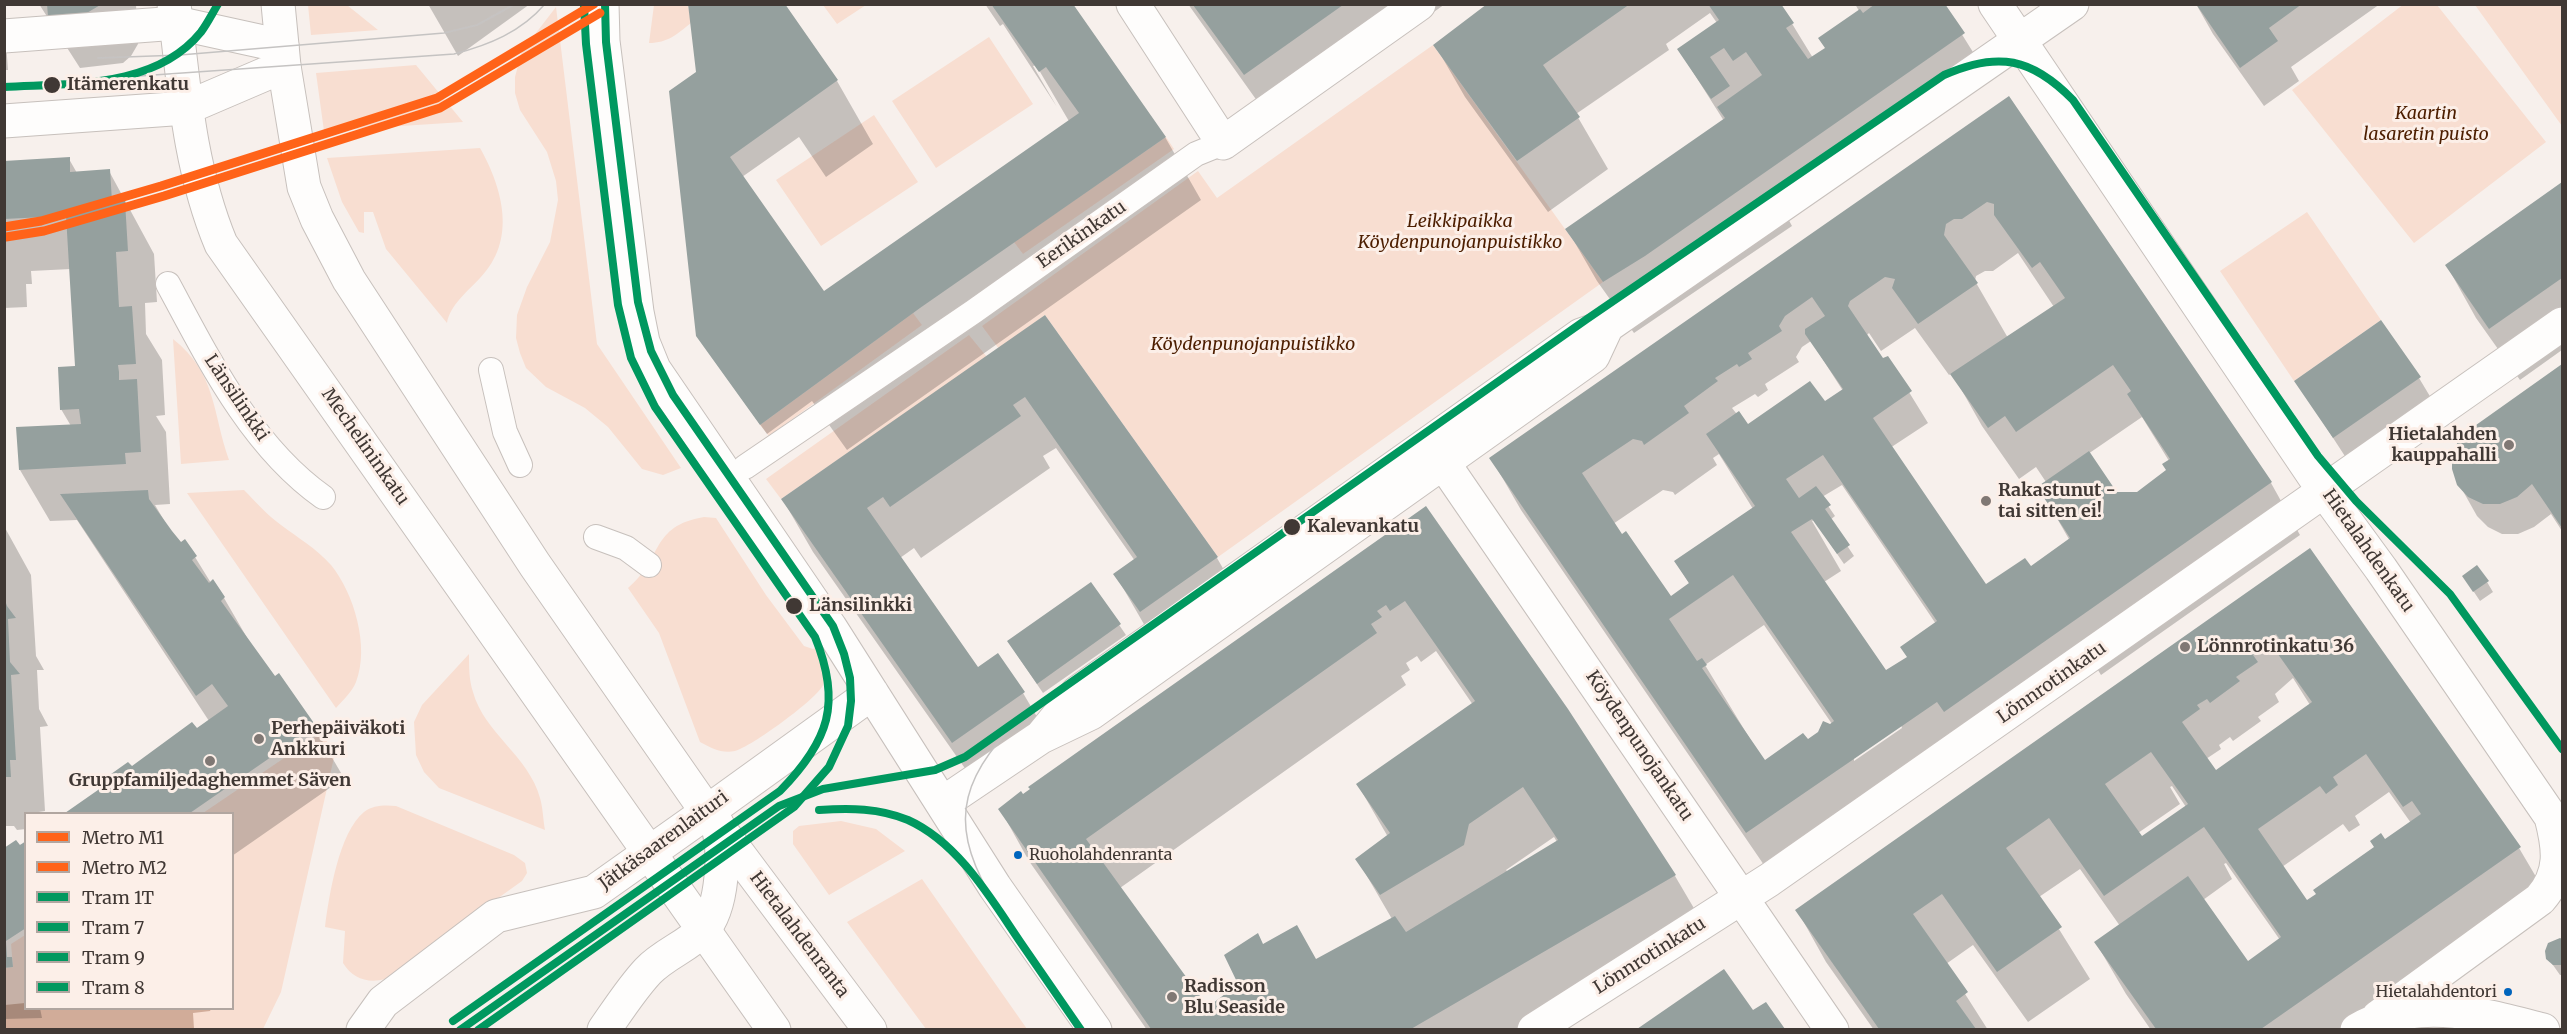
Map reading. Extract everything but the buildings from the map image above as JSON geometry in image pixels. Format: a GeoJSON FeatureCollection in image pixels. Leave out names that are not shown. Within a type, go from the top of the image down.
{"type":"FeatureCollection","features":[{"type":"Feature","properties":{"kind":"street"},"geometry":{"type":"LineString","coordinates":[[278,4],[283,56],[304,187],[316,219],[349,280],[535,565],[712,818]]}},
{"type":"Feature","properties":{"kind":"street"},"geometry":{"type":"LineString","coordinates":[[602,4],[603,41],[637,312],[643,342],[667,391],[830,627],[995,887],[1095,1029]]}},
{"type":"Feature","properties":{"kind":"street"},"geometry":{"type":"LineString","coordinates":[[1133,4],[1223,143]]}},
{"type":"Feature","properties":{"kind":"street","name":"Eerikinkatu"},"geometry":{"type":"LineString","coordinates":[[745,466],[981,307],[1196,154],[1223,143],[1419,4]]}},
{"type":"Feature","properties":{"kind":"street","name":"Hietalahdenkatu"},"geometry":{"type":"LineString","coordinates":[[1995,4],[2325,491],[2557,822]]}},
{"type":"Feature","properties":{"kind":"street"},"geometry":{"type":"LineString","coordinates":[[1041,737],[1077,693],[1581,335],[1607,326],[2072,4]]}},
{"type":"Feature","properties":{"kind":"street"},"geometry":{"type":"LineString","coordinates":[[4,36],[175,14],[283,56]]}},
{"type":"Feature","properties":{"kind":"street","name":"Mechelininkatu"},"geometry":{"type":"LineString","coordinates":[[175,14],[192,153],[205,206],[221,244],[648,851]]}},
{"type":"Feature","properties":{"kind":"street"},"geometry":{"type":"LineString","coordinates":[[4,121],[186,108],[283,56]]}},
{"type":"Feature","properties":{"kind":"street","name":"Länsilinkki"},"geometry":{"type":"LineString","coordinates":[[168,285],[203,349],[280,461],[323,496]]}},
{"type":"Feature","properties":{"kind":"street","name":"Lönnrotinkatu"},"geometry":{"type":"LineString","coordinates":[[1534,1029],[1742,897],[1849,825],[2562,324]]}},
{"type":"Feature","properties":{"kind":"street"},"geometry":{"type":"LineString","coordinates":[[943,803],[1041,737],[1091,713],[1444,464],[1593,356],[1607,326]]}},
{"type":"Feature","properties":{"kind":"street"},"geometry":{"type":"LineString","coordinates":[[491,370],[505,432],[520,465]]}},
{"type":"Feature","properties":{"kind":"street","name":"Köydenpunojankatu"},"geometry":{"type":"LineString","coordinates":[[1444,464],[1832,1029]]}},
{"type":"Feature","properties":{"kind":"street"},"geometry":{"type":"LineString","coordinates":[[596,537],[626,548],[650,565]]}},
{"type":"Feature","properties":{"kind":"street","name":"Jätkäsaarenlaituri"},"geometry":{"type":"LineString","coordinates":[[363,1029],[383,1002],[496,916],[594,892],[648,851],[712,818],[872,693]]}},
{"type":"Feature","properties":{"kind":"street","name":"Jätkäsaarenlaituri"},"geometry":{"type":"LineString","coordinates":[[704,929],[711,917],[721,879],[722,845],[712,818]]}},
{"type":"Feature","properties":{"kind":"street","name":"Hietalahdenranta"},"geometry":{"type":"LineString","coordinates":[[712,818],[870,1029]]}},
{"type":"Feature","properties":{"kind":"street"},"geometry":{"type":"LineString","coordinates":[[2368,1023],[2540,899],[2555,878],[2559,857],[2557,822]]}},
{"type":"Feature","properties":{"kind":"street"},"geometry":{"type":"LineString","coordinates":[[648,851],[774,1029]]}},
{"type":"Feature","properties":{"kind":"street"},"geometry":{"type":"LineString","coordinates":[[604,1029],[649,970],[704,929]]}},
{"type":"Feature","properties":{"kind":"street"},"geometry":{"type":"LineString","coordinates":[[2368,1023],[2414,1010],[2453,1010],[2543,1029]]}},
{"type":"Feature","properties":{"kind":"green space","name":"Kaartin lasaretin puisto"},"geometry":{"type":"Polygon","coordinates":[[[2404,4],[2437,5],[2546,142],[2414,243],[2292,90],[2404,4]]]}},
{"type":"Feature","properties":{"kind":"green space"},"geometry":{"type":"Polygon","coordinates":[[[308,5],[347,5],[378,30],[311,35],[308,5]]]}},
{"type":"Feature","properties":{"kind":"green space"},"geometry":{"type":"Polygon","coordinates":[[[654,5],[688,5],[691,23],[667,40],[649,43],[654,5]]]}},
{"type":"Feature","properties":{"kind":"green space"},"geometry":{"type":"Polygon","coordinates":[[[823,5],[866,5],[837,24],[823,5]]]}},
{"type":"Feature","properties":{"kind":"green space"},"geometry":{"type":"Polygon","coordinates":[[[2475,5],[2562,5],[2562,126],[2475,5]]]}},
{"type":"Feature","properties":{"kind":"green space"},"geometry":{"type":"Polygon","coordinates":[[[556,7],[597,344],[681,468],[663,475],[642,469],[608,427],[585,408],[546,387],[526,368],[516,338],[517,315],[527,287],[550,242],[558,200],[556,181],[547,152],[520,110],[515,93],[515,77],[522,51],[556,7]]]}},
{"type":"Feature","properties":{"kind":"green space"},"geometry":{"type":"Polygon","coordinates":[[[989,37],[1033,104],[936,168],[892,101],[989,37]]]}},
{"type":"Feature","properties":{"kind":"green space","name":"Köydenpunojanpuistikko"},"geometry":{"type":"Polygon","coordinates":[[[1433,45],[1603,282],[1218,557],[1045,315],[999,349],[982,326],[1198,171],[1217,198],[1433,45]]]}},
{"type":"Feature","properties":{"kind":"green space"},"geometry":{"type":"Polygon","coordinates":[[[416,65],[463,122],[324,131],[316,73],[416,65]]]}},
{"type":"Feature","properties":{"kind":"green space"},"geometry":{"type":"Polygon","coordinates":[[[874,115],[918,182],[821,246],[776,180],[874,115]]]}},
{"type":"Feature","properties":{"kind":"green space"},"geometry":{"type":"Polygon","coordinates":[[[1166,137],[1174,149],[1023,254],[1014,242],[1166,137]]]}},
{"type":"Feature","properties":{"kind":"green space"},"geometry":{"type":"Polygon","coordinates":[[[480,148],[500,197],[502,231],[499,247],[492,263],[456,304],[447,323],[386,249],[373,212],[364,212],[364,233],[359,232],[342,202],[327,158],[480,148]]]}},
{"type":"Feature","properties":{"kind":"green space"},"geometry":{"type":"Polygon","coordinates":[[[2307,212],[2381,320],[2294,381],[2220,271],[2307,212]]]}},
{"type":"Feature","properties":{"kind":"green space"},"geometry":{"type":"Polygon","coordinates":[[[913,313],[922,325],[769,436],[760,425],[913,313]]]}},
{"type":"Feature","properties":{"kind":"green space"},"geometry":{"type":"Polygon","coordinates":[[[969,335],[987,357],[781,499],[766,479],[969,335]]]}},
{"type":"Feature","properties":{"kind":"green space"},"geometry":{"type":"Polygon","coordinates":[[[173,339],[187,352],[206,380],[229,460],[181,464],[173,339]]]}},
{"type":"Feature","properties":{"kind":"green space"},"geometry":{"type":"Polygon","coordinates":[[[244,490],[271,517],[325,559],[347,590],[360,637],[360,668],[354,686],[336,708],[187,493],[244,490]]]}},
{"type":"Feature","properties":{"kind":"green space"},"geometry":{"type":"Polygon","coordinates":[[[704,517],[716,518],[766,595],[804,646],[813,649],[821,645],[826,665],[823,685],[809,701],[755,741],[730,752],[717,750],[700,742],[659,633],[628,588],[647,566],[665,536],[687,521],[704,517]]]}},
{"type":"Feature","properties":{"kind":"green space"},"geometry":{"type":"Polygon","coordinates":[[[469,654],[471,683],[479,707],[534,783],[541,802],[545,830],[439,788],[424,772],[416,755],[414,722],[422,705],[469,654]]]}},
{"type":"Feature","properties":{"kind":"green space"},"geometry":{"type":"Polygon","coordinates":[[[321,733],[335,753],[281,992],[263,1029],[5,1030],[5,968],[13,967],[11,944],[24,936],[24,1010],[234,1010],[234,812],[204,812],[321,733]]]}},
{"type":"Feature","properties":{"kind":"green space"},"geometry":{"type":"Polygon","coordinates":[[[396,806],[514,855],[525,863],[527,873],[522,881],[385,979],[373,981],[351,973],[343,963],[345,931],[325,927],[337,865],[355,821],[371,808],[396,806]]]}},
{"type":"Feature","properties":{"kind":"green space"},"geometry":{"type":"Polygon","coordinates":[[[841,821],[876,829],[905,851],[829,895],[793,844],[793,831],[799,826],[841,821]]]}},
{"type":"Feature","properties":{"kind":"green space"},"geometry":{"type":"Polygon","coordinates":[[[922,879],[1027,1029],[926,1029],[847,922],[922,879]]]}},
{"type":"Feature","properties":{"kind":"shaded area"},"geometry":{"type":"Polygon","coordinates":[[[24,1003],[24,1010],[210,1010],[193,1013],[194,1029],[5,1029],[5,1005],[24,1003]]]}},
{"type":"Feature","properties":{"kind":"tram line","name":"8"},"geometry":{"type":"LineString","coordinates":[[4,87],[83,83],[136,73],[160,64],[182,51],[201,32],[218,4]]}},
{"type":"Feature","properties":{"kind":"tram line"},"geometry":{"type":"LineString","coordinates":[[98,58],[180,55],[444,33],[477,25],[515,4]]}},
{"type":"Feature","properties":{"kind":"tram line"},"geometry":{"type":"LineString","coordinates":[[125,77],[454,54],[480,46],[515,30],[545,4]]}},
{"type":"Feature","properties":{"kind":"tram line","name":"7"},"geometry":{"type":"LineString","coordinates":[[478,1030],[794,807],[829,767],[848,726],[851,701],[850,678],[833,626],[673,395],[651,351],[638,302],[606,42],[605,4]]}},
{"type":"Feature","properties":{"kind":"tram line","name":"9"},"geometry":{"type":"LineString","coordinates":[[453,1021],[780,791],[797,773],[820,738],[829,702],[828,682],[815,637],[655,407],[631,358],[618,305],[586,44],[584,5]]}},
{"type":"Feature","properties":{"kind":"tram line","name":"1T"},"geometry":{"type":"LineString","coordinates":[[460,1030],[779,806],[823,789],[935,770],[965,757],[1587,319],[1944,75],[1981,63],[1998,61],[2028,67],[2043,75],[2073,100],[2318,456],[2356,501],[2450,594],[2562,749]]}},
{"type":"Feature","properties":{"kind":"tram line"},"geometry":{"type":"LineString","coordinates":[[997,907],[971,854],[966,830],[966,808],[972,786],[982,764],[1020,718]]}},
{"type":"Feature","properties":{"kind":"tram line","name":"1T"},"geometry":{"type":"LineString","coordinates":[[819,810],[853,809],[886,813],[908,820],[943,843],[958,857],[986,891],[1081,1030]]}},
{"type":"Feature","properties":{"kind":"metro line","name":"M1"},"geometry":{"type":"LineString","coordinates":[[4,227],[41,221],[161,186],[437,98],[594,4]]}},
{"type":"Feature","properties":{"kind":"metro line","name":"M2"},"geometry":{"type":"LineString","coordinates":[[6,237],[44,231],[164,196],[440,108],[600,13]]}},
{"type":"Feature","properties":{"kind":"place","name":"Itämerenkatu"},"geometry":{"type":"Point","coordinates":[52,85]}},
{"type":"Feature","properties":{"kind":"place","name":"Hietalahden kauppahalli"},"geometry":{"type":"Point","coordinates":[2509,445]}},
{"type":"Feature","properties":{"kind":"place","name":"Rakastunut - tai sitten ei!"},"geometry":{"type":"Point","coordinates":[1986,501]}},
{"type":"Feature","properties":{"kind":"place","name":"Kalevankatu"},"geometry":{"type":"Point","coordinates":[1292,527]}},
{"type":"Feature","properties":{"kind":"place","name":"Länsilinkki"},"geometry":{"type":"Point","coordinates":[794,606]}},
{"type":"Feature","properties":{"kind":"place","name":"Lönnrotinkatu 36"},"geometry":{"type":"Point","coordinates":[2185,647]}},
{"type":"Feature","properties":{"kind":"place","name":"Perhepäiväkoti Ankkuri"},"geometry":{"type":"Point","coordinates":[259,739]}},
{"type":"Feature","properties":{"kind":"place","name":"Gruppfamiljedaghemmet Säven"},"geometry":{"type":"Point","coordinates":[210,761]}},
{"type":"Feature","properties":{"kind":"place","name":"Ruoholahdenranta"},"geometry":{"type":"Point","coordinates":[1018,855]}},
{"type":"Feature","properties":{"kind":"place","name":"Hietalahdentori"},"geometry":{"type":"Point","coordinates":[2508,992]}},
{"type":"Feature","properties":{"kind":"place","name":"Radisson Blu Seaside"},"geometry":{"type":"Point","coordinates":[1172,997]}},
{"type":"Feature","properties":{"kind":"park label","name":"Leikkipaikka Köydenpunojanpuistikko"},"geometry":{"type":"Point","coordinates":[1460,232]}}]}
